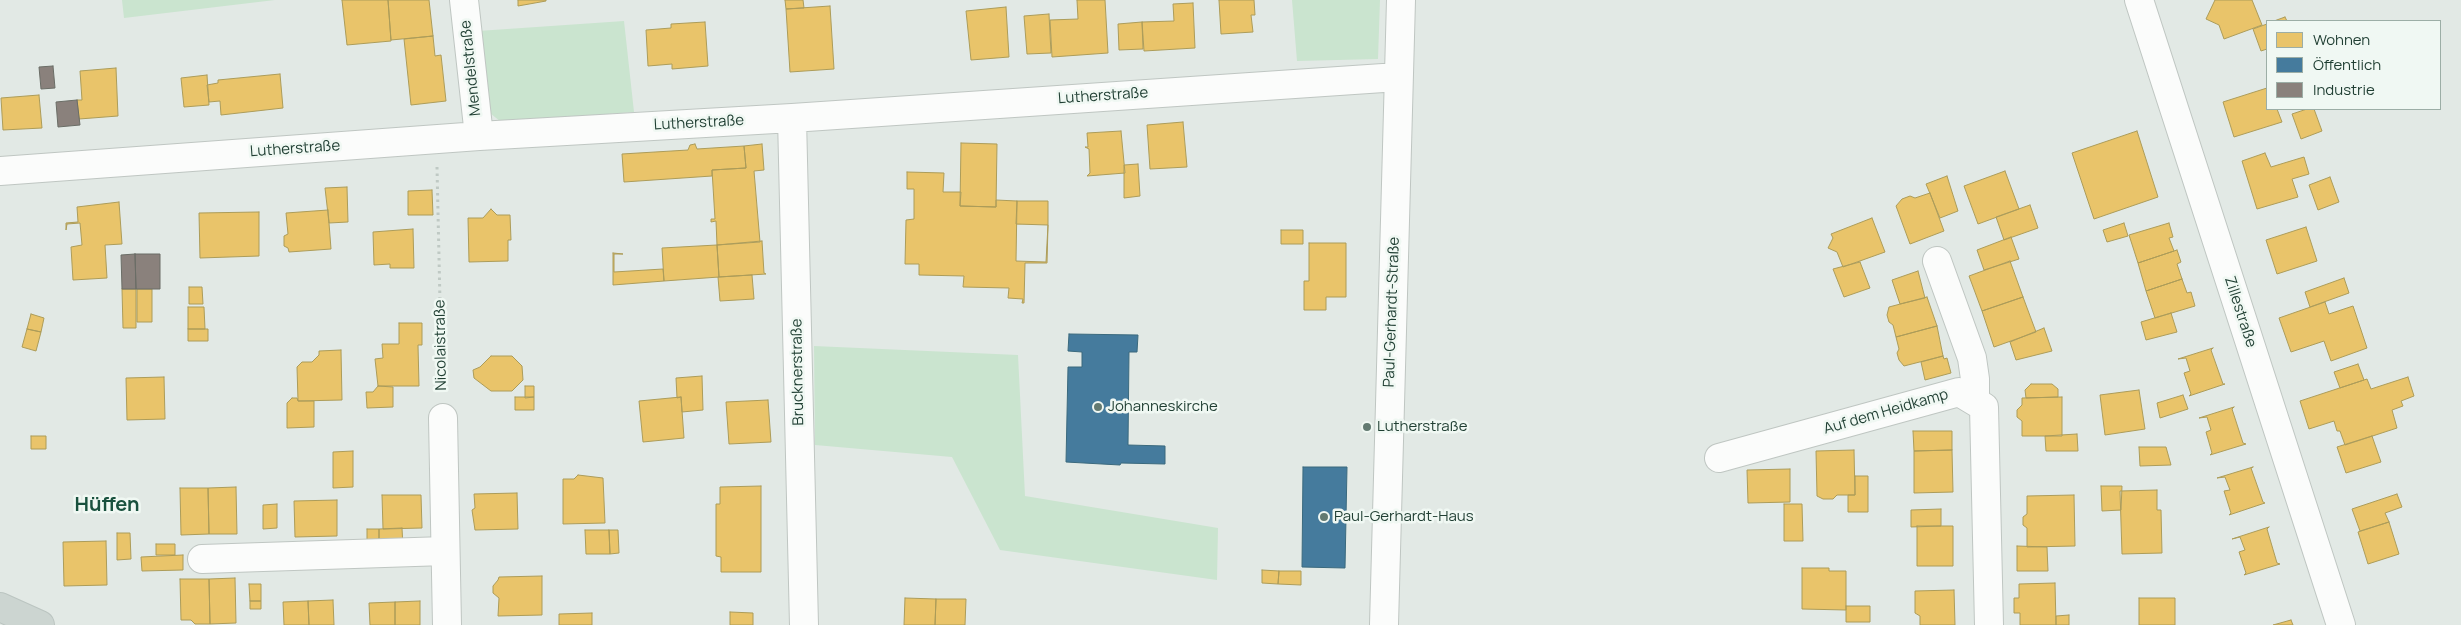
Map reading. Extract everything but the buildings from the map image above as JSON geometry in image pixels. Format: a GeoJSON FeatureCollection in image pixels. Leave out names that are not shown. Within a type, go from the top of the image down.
{"type":"FeatureCollection","features":[{"type":"Feature","properties":{"kind":"main road"},"geometry":{"type":"LineString","coordinates":[[0,607],[40,625]]}},
{"type":"Feature","properties":{"kind":"street","name":"Mendelstraße"},"geometry":{"type":"LineString","coordinates":[[464,0],[479,136]]}},
{"type":"Feature","properties":{"kind":"street","name":"Paul-Gerhardt-Straße"},"geometry":{"type":"LineString","coordinates":[[1384,625],[1401,0]]}},
{"type":"Feature","properties":{"kind":"street","name":"Zillestraße"},"geometry":{"type":"LineString","coordinates":[[2140,0],[2341,625]]}},
{"type":"Feature","properties":{"kind":"street","name":"Lutherstraße"},"geometry":{"type":"LineString","coordinates":[[0,171],[479,136],[792,118],[1398,77]]}},
{"type":"Feature","properties":{"kind":"street","name":"Brucknerstraße"},"geometry":{"type":"LineString","coordinates":[[792,118],[804,625]]}},
{"type":"Feature","properties":{"kind":"street"},"geometry":{"type":"LineString","coordinates":[[1937,261],[1972,358],[1975,379],[1975,402],[1984,407],[1989,625]]}},
{"type":"Feature","properties":{"kind":"street","name":"Auf dem Heidkamp"},"geometry":{"type":"LineString","coordinates":[[1719,458],[1959,392],[1975,402]]}},
{"type":"Feature","properties":{"kind":"street"},"geometry":{"type":"LineString","coordinates":[[443,418],[447,625]]}},
{"type":"Feature","properties":{"kind":"street"},"geometry":{"type":"LineString","coordinates":[[202,559],[446,551]]}},
{"type":"Feature","properties":{"kind":"path","name":"Nicolaistraße"},"geometry":{"type":"LineString","coordinates":[[436,139],[443,418]]}},
{"type":"Feature","properties":{"kind":"green space"},"geometry":{"type":"Polygon","coordinates":[[[122,0],[275,0],[124,18],[122,0]]]}},
{"type":"Feature","properties":{"kind":"green space"},"geometry":{"type":"Polygon","coordinates":[[[1292,0],[1380,0],[1378,59],[1297,61],[1292,0]]]}},
{"type":"Feature","properties":{"kind":"green space"},"geometry":{"type":"Polygon","coordinates":[[[624,21],[634,112],[501,122],[490,113],[478,31],[624,21]]]}},
{"type":"Feature","properties":{"kind":"green space"},"geometry":{"type":"Polygon","coordinates":[[[814,346],[1018,355],[1025,496],[1218,528],[1217,580],[1000,550],[952,457],[815,445],[814,346]]]}},
{"type":"Feature","properties":{"kind":"place","name":"Johanneskirche"},"geometry":{"type":"Point","coordinates":[1098,407]}},
{"type":"Feature","properties":{"kind":"place","name":"Lutherstraße"},"geometry":{"type":"Point","coordinates":[1367,427]}},
{"type":"Feature","properties":{"kind":"place","name":"Paul-Gerhardt-Haus"},"geometry":{"type":"Point","coordinates":[1324,517]}},
{"type":"Feature","properties":{"kind":"district","name":"Hüffen"},"geometry":{"type":"Point","coordinates":[107,505]}}]}
